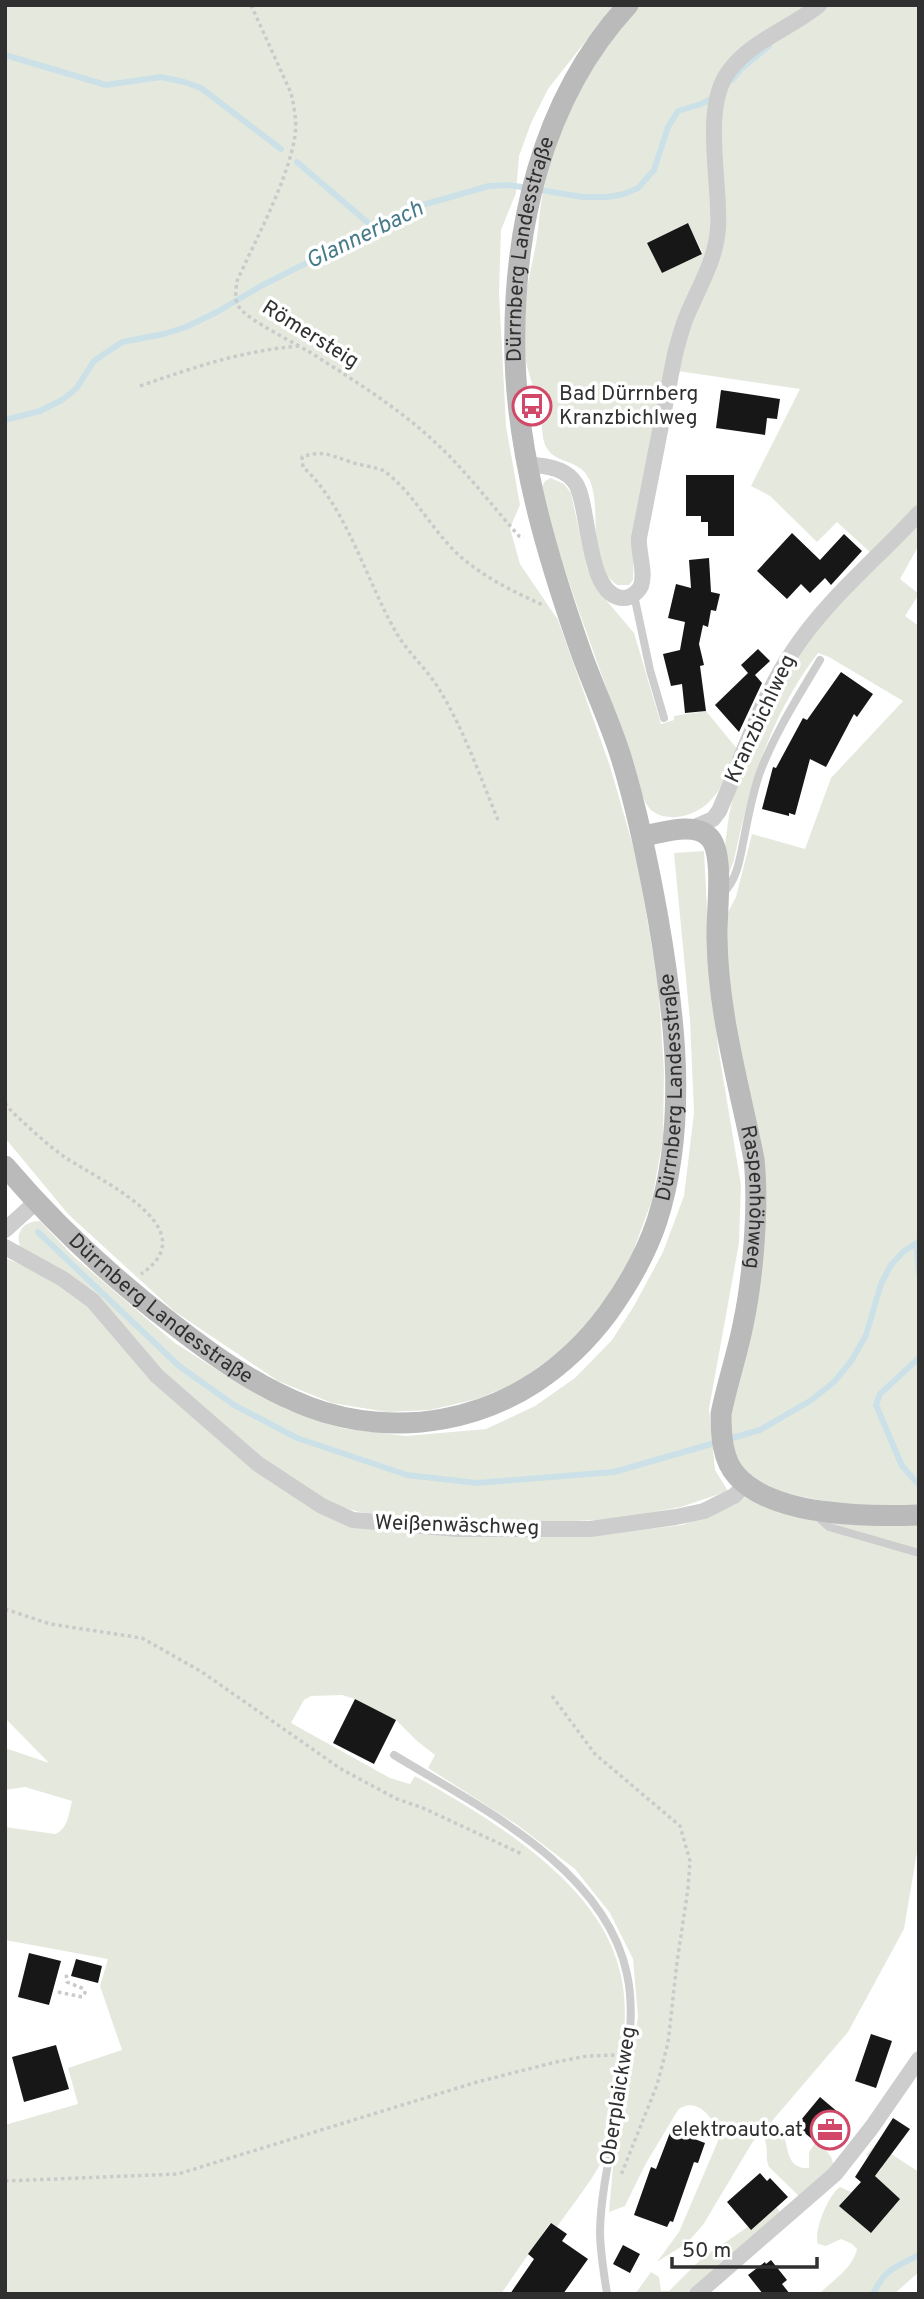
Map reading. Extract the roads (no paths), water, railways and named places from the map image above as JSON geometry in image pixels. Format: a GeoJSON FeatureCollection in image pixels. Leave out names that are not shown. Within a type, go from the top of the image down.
{"type":"FeatureCollection","features":[{"type":"Feature","properties":{"kind":"main road","name":"Dürrnberg Landesstraße"},"geometry":{"type":"LineString","coordinates":[[5,1166],[36,1202],[122,1284],[211,1353],[263,1386],[307,1406],[341,1417],[382,1423],[425,1423],[462,1416],[500,1402],[531,1386],[565,1361],[595,1331],[640,1263],[657,1220],[675,1126],[671,1000],[643,836],[618,749],[569,618],[544,541],[528,465],[515,362],[515,306],[519,258],[530,192],[554,120],[580,69],[628,5]]}},
{"type":"Feature","properties":{"kind":"main road"},"geometry":{"type":"LineString","coordinates":[[643,836],[691,829],[711,839],[717,853]]}},
{"type":"Feature","properties":{"kind":"main road","name":"Raspenhöhweg"},"geometry":{"type":"LineString","coordinates":[[717,853],[717,939],[723,1014],[754,1159],[756,1180],[754,1237],[744,1322],[723,1401],[723,1439],[735,1475],[773,1499],[820,1511],[919,1515]]}},
{"type":"Feature","properties":{"kind":"street"},"geometry":{"type":"LineString","coordinates":[[528,465],[550,467],[569,476],[576,483],[581,495],[588,540],[602,580],[615,596],[622,598],[634,594],[640,586],[642,576],[639,538],[675,354],[683,325],[716,245],[718,227],[715,123],[719,88],[727,73],[751,48],[819,5]]}},
{"type":"Feature","properties":{"kind":"street","name":"Kranzbichlweg"},"geometry":{"type":"LineString","coordinates":[[691,829],[713,819],[723,803],[765,700],[794,649],[827,608],[919,513]]}},
{"type":"Feature","properties":{"kind":"street"},"geometry":{"type":"LineString","coordinates":[[717,853],[723,803]]}},
{"type":"Feature","properties":{"kind":"street"},"geometry":{"type":"LineString","coordinates":[[5,1230],[36,1202]]}},
{"type":"Feature","properties":{"kind":"street","name":"Weißenwäschweg"},"geometry":{"type":"LineString","coordinates":[[5,1247],[63,1279],[93,1301],[157,1376],[258,1464],[322,1506],[353,1520],[457,1528],[590,1529],[704,1511],[734,1496],[746,1484]]}},
{"type":"Feature","properties":{"kind":"street"},"geometry":{"type":"LineString","coordinates":[[697,2294],[838,2172],[919,2059]]}},
{"type":"Feature","properties":{"kind":"lane"},"geometry":{"type":"LineString","coordinates":[[634,594],[650,670],[664,718]]}},
{"type":"Feature","properties":{"kind":"lane"},"geometry":{"type":"LineString","coordinates":[[717,896],[730,887],[734,879],[751,806],[769,751],[786,716],[820,660]]}},
{"type":"Feature","properties":{"kind":"lane"},"geometry":{"type":"LineString","coordinates":[[820,1511],[821,1520],[829,1527],[919,1553]]}},
{"type":"Feature","properties":{"kind":"lane","name":"Oberplaickweg"},"geometry":{"type":"LineString","coordinates":[[394,1755],[482,1808],[557,1865],[578,1884],[599,1911],[622,1957],[631,2013],[627,2055],[601,2218],[601,2256],[607,2294]]}},
{"type":"Feature","properties":{"kind":"waterway","name":"Glannerbach"},"geometry":{"type":"LineString","coordinates":[[732,80],[769,46]]}},
{"type":"Feature","properties":{"kind":"waterway"},"geometry":{"type":"LineString","coordinates":[[5,55],[106,85],[161,77],[184,82],[201,88],[281,149]]}},
{"type":"Feature","properties":{"kind":"waterway","name":"Glannerbach"},"geometry":{"type":"LineString","coordinates":[[5,420],[40,411],[62,400],[76,389],[94,361],[122,342],[186,327],[419,206],[489,186],[509,185],[583,197],[608,197],[638,188],[654,170],[668,127],[678,111],[715,97]]}},
{"type":"Feature","properties":{"kind":"waterway"},"geometry":{"type":"LineString","coordinates":[[297,162],[374,228]]}},
{"type":"Feature","properties":{"kind":"waterway"},"geometry":{"type":"LineString","coordinates":[[38,1232],[179,1366],[234,1405],[297,1438],[407,1475],[477,1483],[614,1472],[760,1430],[810,1401],[834,1382],[852,1360],[866,1335],[881,1284],[891,1265],[903,1252],[918,1242]]}},
{"type":"Feature","properties":{"kind":"waterway"},"geometry":{"type":"LineString","coordinates":[[918,1243],[919,1273]]}},
{"type":"Feature","properties":{"kind":"waterway"},"geometry":{"type":"LineString","coordinates":[[919,1358],[880,1394],[876,1405],[902,1466],[919,1485]]}},
{"type":"Feature","properties":{"kind":"waterway"},"geometry":{"type":"LineString","coordinates":[[873,2294],[887,2274],[919,2255]]}},
{"type":"Feature","properties":{"kind":"place","name":"Bad Dürrnberg Kranzbichlweg"},"geometry":{"type":"Point","coordinates":[532,406]}},
{"type":"Feature","properties":{"kind":"place","name":"elektroauto.at"},"geometry":{"type":"Point","coordinates":[830,2130]}}]}
